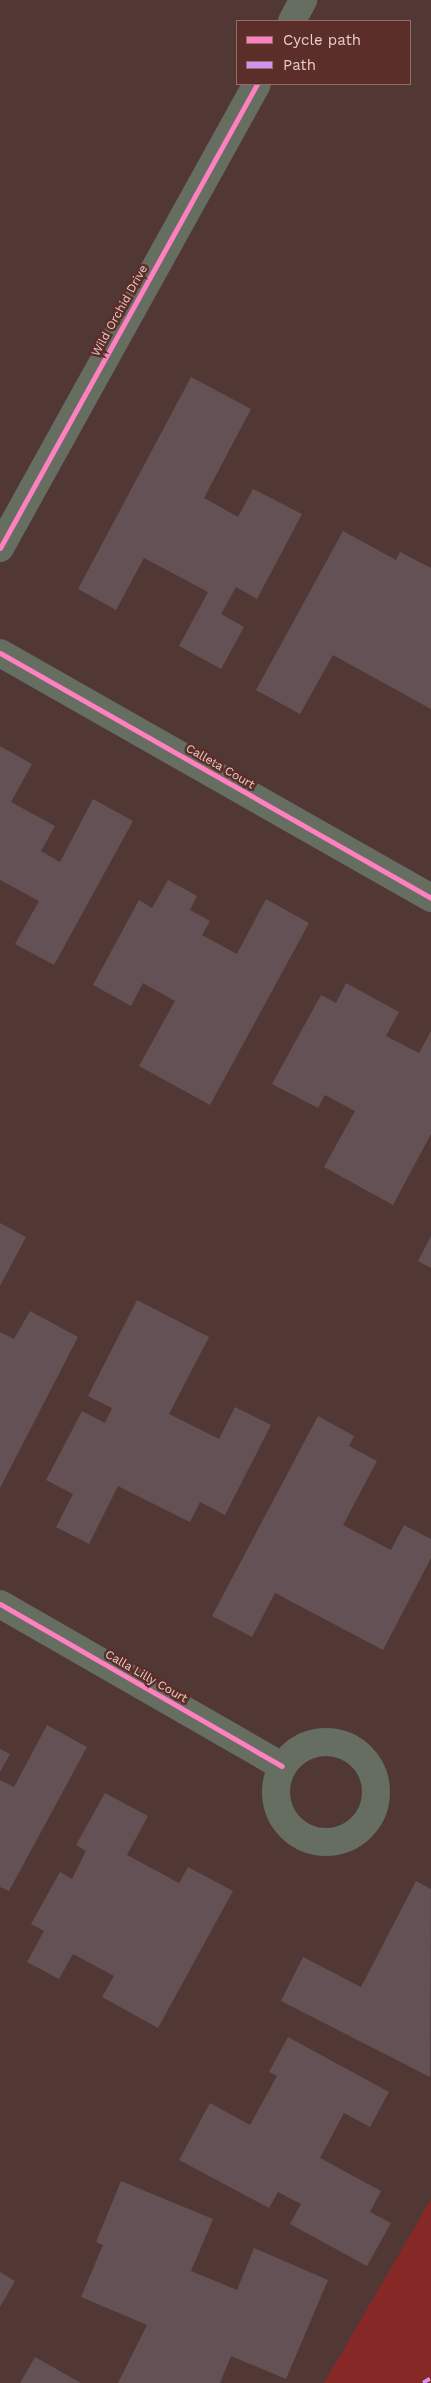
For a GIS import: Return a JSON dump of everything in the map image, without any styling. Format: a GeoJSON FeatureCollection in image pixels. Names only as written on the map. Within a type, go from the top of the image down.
{"type":"FeatureCollection","features":[{"type":"Feature","properties":{"kind":"street"},"geometry":{"type":"LineString","coordinates":[[293,20],[303,0]]}},
{"type":"Feature","properties":{"kind":"street","name":"Wild Orchid Drive"},"geometry":{"type":"LineString","coordinates":[[0,548],[256,85]]}},
{"type":"Feature","properties":{"kind":"street","name":"Calleta Court"},"geometry":{"type":"LineString","coordinates":[[0,653],[431,898]]}},
{"type":"Feature","properties":{"kind":"street","name":"Calla Lilly Court"},"geometry":{"type":"LineString","coordinates":[[0,1604],[282,1766]]}},
{"type":"Feature","properties":{"kind":"shaded area"},"geometry":{"type":"Polygon","coordinates":[[[431,2199],[431,2383],[324,2383],[431,2199]]]}},
{"type":"Feature","properties":{"kind":"building"},"geometry":{"type":"Polygon","coordinates":[[[191,377],[251,409],[204,498],[238,517],[253,489],[302,514],[257,599],[236,587],[221,614],[244,627],[221,669],[179,646],[208,592],[144,558],[116,610],[78,589],[191,377]]]}},
{"type":"Feature","properties":{"kind":"building"},"geometry":{"type":"Polygon","coordinates":[[[343,531],[396,560],[400,552],[431,568],[431,709],[333,655],[300,714],[256,690],[343,531]]]}},
{"type":"Feature","properties":{"kind":"building"},"geometry":{"type":"Polygon","coordinates":[[[0,746],[32,764],[11,802],[55,826],[41,851],[60,862],[93,799],[133,821],[54,965],[15,944],[39,901],[0,880],[0,746]]]}},
{"type":"Feature","properties":{"kind":"building"},"geometry":{"type":"Polygon","coordinates":[[[168,880],[197,896],[190,910],[210,921],[202,935],[237,954],[266,899],[309,923],[210,1105],[139,1066],[175,1001],[143,983],[131,1006],[93,985],[139,900],[152,908],[168,880]]]}},
{"type":"Feature","properties":{"kind":"building"},"geometry":{"type":"Polygon","coordinates":[[[346,983],[399,1012],[386,1036],[419,1053],[431,1031],[431,1134],[393,1205],[324,1167],[355,1111],[325,1095],[318,1108],[272,1084],[321,995],[336,1003],[346,983]]]}},
{"type":"Feature","properties":{"kind":"building"},"geometry":{"type":"Polygon","coordinates":[[[0,1223],[26,1237],[0,1286],[0,1223]]]}},
{"type":"Feature","properties":{"kind":"building"},"geometry":{"type":"Polygon","coordinates":[[[431,1236],[431,1268],[418,1261],[431,1236]]]}},
{"type":"Feature","properties":{"kind":"building"},"geometry":{"type":"Polygon","coordinates":[[[137,1300],[209,1337],[169,1414],[219,1439],[235,1407],[271,1425],[225,1515],[200,1502],[190,1522],[118,1486],[89,1544],[56,1527],[73,1494],[46,1480],[82,1411],[105,1423],[112,1408],[88,1396],[137,1300]]]}},
{"type":"Feature","properties":{"kind":"building"},"geometry":{"type":"Polygon","coordinates":[[[30,1311],[78,1337],[0,1488],[0,1332],[14,1339],[30,1311]]]}},
{"type":"Feature","properties":{"kind":"building"},"geometry":{"type":"Polygon","coordinates":[[[318,1416],[354,1436],[349,1446],[377,1461],[343,1525],[391,1550],[404,1525],[431,1539],[431,1558],[383,1650],[275,1593],[252,1637],[212,1616],[318,1416]]]}},
{"type":"Feature","properties":{"kind":"building"},"geometry":{"type":"Polygon","coordinates":[[[47,1725],[87,1747],[9,1891],[0,1887],[0,1780],[14,1787],[47,1725]]]}},
{"type":"Feature","properties":{"kind":"building"},"geometry":{"type":"Polygon","coordinates":[[[0,1749],[10,1754],[0,1772],[0,1749]]]}},
{"type":"Feature","properties":{"kind":"building"},"geometry":{"type":"Polygon","coordinates":[[[105,1793],[148,1816],[127,1855],[179,1883],[188,1867],[233,1891],[158,2028],[102,1997],[114,1976],[73,1954],[59,1979],[27,1962],[44,1931],[31,1924],[60,1872],[72,1879],[86,1851],[76,1845],[105,1793]]]}},
{"type":"Feature","properties":{"kind":"building"},"geometry":{"type":"Polygon","coordinates":[[[416,1881],[431,1889],[430,2077],[281,2001],[303,1957],[361,1987],[416,1881]]]}},
{"type":"Feature","properties":{"kind":"building"},"geometry":{"type":"Polygon","coordinates":[[[288,2037],[389,2092],[370,2127],[344,2113],[320,2158],[381,2191],[370,2212],[391,2223],[367,2266],[290,2224],[301,2204],[278,2192],[269,2208],[179,2160],[210,2103],[250,2125],[277,2076],[269,2072],[288,2037]]]}},
{"type":"Feature","properties":{"kind":"building"},"geometry":{"type":"Polygon","coordinates":[[[121,2181],[213,2219],[191,2271],[237,2290],[254,2248],[328,2280],[286,2379],[231,2356],[220,2383],[118,2383],[147,2325],[81,2297],[103,2245],[96,2242],[121,2181]]]}},
{"type":"Feature","properties":{"kind":"building"},"geometry":{"type":"Polygon","coordinates":[[[0,2272],[15,2281],[0,2307],[0,2272]]]}},
{"type":"Feature","properties":{"kind":"building"},"geometry":{"type":"Polygon","coordinates":[[[35,2357],[81,2383],[20,2383],[35,2357]]]}},
{"type":"Feature","properties":{"kind":"marked path"},"geometry":{"type":"LineString","coordinates":[[423,2383],[431,2378]]}},
{"type":"Feature","properties":{"kind":"cycle path"},"geometry":{"type":"LineString","coordinates":[[0,548],[256,85]]}},
{"type":"Feature","properties":{"kind":"cycle path"},"geometry":{"type":"LineString","coordinates":[[0,653],[431,898]]}},
{"type":"Feature","properties":{"kind":"cycle path"},"geometry":{"type":"LineString","coordinates":[[0,1604],[282,1766]]}}]}
